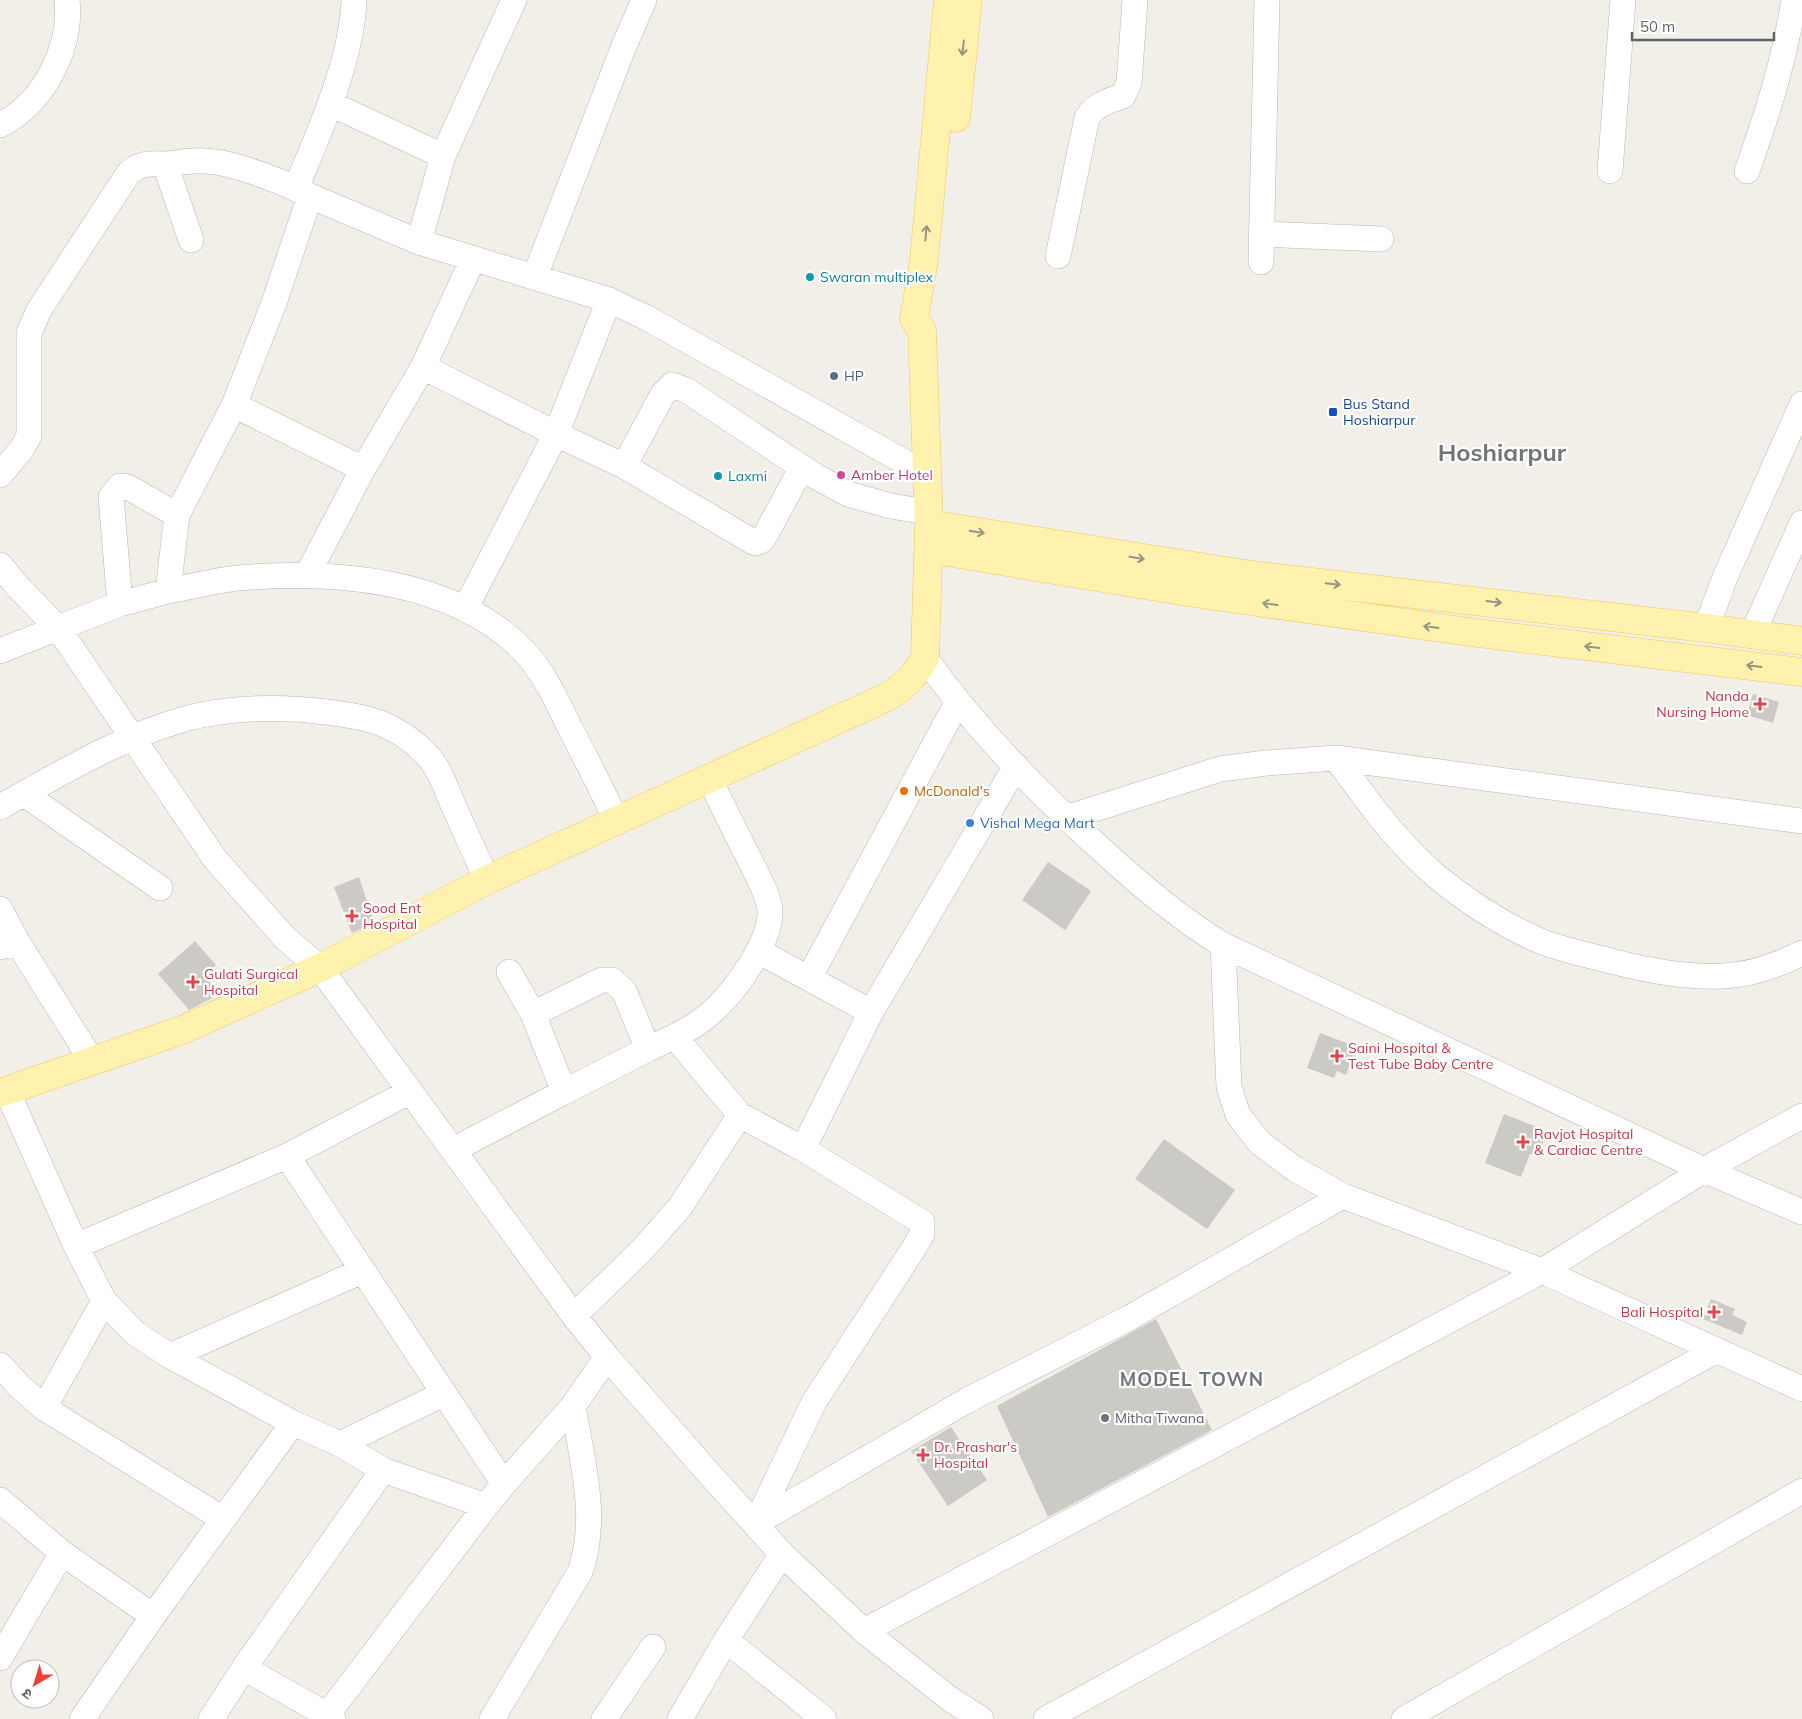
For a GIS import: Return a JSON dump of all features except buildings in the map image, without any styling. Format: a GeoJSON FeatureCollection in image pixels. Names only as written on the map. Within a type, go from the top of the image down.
{"type":"FeatureCollection","features":[{"type":"Feature","properties":{"kind":"main road"},"geometry":{"type":"LineString","coordinates":[[4,1092],[182,1030],[320,968],[487,880],[616,819],[888,697],[903,687],[915,675],[925,658],[928,528],[922,331],[914,319],[924,260],[948,0]]}},
{"type":"Feature","properties":{"kind":"main road"},"geometry":{"type":"LineString","coordinates":[[922,331],[932,321],[941,261],[968,0]]}},
{"type":"Feature","properties":{"kind":"main road"},"geometry":{"type":"LineString","coordinates":[[928,528],[1088,563],[1187,592],[1468,632],[1802,672]]}},
{"type":"Feature","properties":{"kind":"main road"},"geometry":{"type":"LineString","coordinates":[[1088,563],[1251,575],[1706,628],[1802,642]]}},
{"type":"Feature","properties":{"kind":"street"},"geometry":{"type":"LineString","coordinates":[[0,125],[21,111],[53,71],[66,35],[67,0]]}},
{"type":"Feature","properties":{"kind":"street"},"geometry":{"type":"LineString","coordinates":[[168,591],[177,515],[234,405],[274,303],[303,192],[348,39],[354,0]]}},
{"type":"Feature","properties":{"kind":"street"},"geometry":{"type":"LineString","coordinates":[[419,242],[443,156],[514,0]]}},
{"type":"Feature","properties":{"kind":"street"},"geometry":{"type":"LineString","coordinates":[[535,276],[624,46],[644,0]]}},
{"type":"Feature","properties":{"kind":"street"},"geometry":{"type":"LineString","coordinates":[[1058,256],[1087,118],[1092,110],[1100,104],[1123,96],[1129,83],[1135,0]]}},
{"type":"Feature","properties":{"kind":"street"},"geometry":{"type":"LineString","coordinates":[[1261,262],[1267,0]]}},
{"type":"Feature","properties":{"kind":"street"},"geometry":{"type":"LineString","coordinates":[[1610,171],[1623,0]]}},
{"type":"Feature","properties":{"kind":"street"},"geometry":{"type":"LineString","coordinates":[[1747,171],[1773,97],[1786,50],[1794,0]]}},
{"type":"Feature","properties":{"kind":"street"},"geometry":{"type":"LineString","coordinates":[[330,104],[443,156]]}},
{"type":"Feature","properties":{"kind":"street"},"geometry":{"type":"LineString","coordinates":[[0,475],[21,450],[29,436],[29,333],[39,310],[128,174],[135,167],[146,163],[165,164],[205,160],[233,166],[303,192],[419,242],[609,300],[647,318],[926,474]]}},
{"type":"Feature","properties":{"kind":"street"},"geometry":{"type":"LineString","coordinates":[[165,164],[191,240]]}},
{"type":"Feature","properties":{"kind":"street"},"geometry":{"type":"LineString","coordinates":[[1261,234],[1381,239]]}},
{"type":"Feature","properties":{"kind":"street"},"geometry":{"type":"LineString","coordinates":[[307,575],[363,468],[423,367],[473,259]]}},
{"type":"Feature","properties":{"kind":"street"},"geometry":{"type":"LineString","coordinates":[[465,609],[556,434],[609,300]]}},
{"type":"Feature","properties":{"kind":"street"},"geometry":{"type":"LineString","coordinates":[[423,367],[624,466],[754,543],[761,541],[766,534],[802,467]]}},
{"type":"Feature","properties":{"kind":"street"},"geometry":{"type":"LineString","coordinates":[[624,466],[663,394],[672,385],[686,390],[802,467],[848,494],[891,506],[928,528]]}},
{"type":"Feature","properties":{"kind":"street"},"geometry":{"type":"LineString","coordinates":[[1706,628],[1726,575],[1802,404]]}},
{"type":"Feature","properties":{"kind":"street"},"geometry":{"type":"LineString","coordinates":[[234,405],[363,468]]}},
{"type":"Feature","properties":{"kind":"street"},"geometry":{"type":"LineString","coordinates":[[120,604],[111,497],[114,490],[120,486],[128,487],[177,515]]}},
{"type":"Feature","properties":{"kind":"street"},"geometry":{"type":"LineString","coordinates":[[1752,634],[1802,523]]}},
{"type":"Feature","properties":{"kind":"street"},"geometry":{"type":"LineString","coordinates":[[0,565],[18,587],[58,628],[215,859],[285,938],[320,968],[574,1316],[607,1357],[712,1478],[756,1523],[782,1554],[864,1631],[950,1699],[981,1719]]}},
{"type":"Feature","properties":{"kind":"street"},"geometry":{"type":"LineString","coordinates":[[0,651],[120,604],[168,591],[238,578],[307,575],[370,581],[419,592],[465,609],[520,648],[538,670],[558,704],[616,819]]}},
{"type":"Feature","properties":{"kind":"street"},"geometry":{"type":"LineString","coordinates":[[925,658],[957,703],[1066,818],[1155,898],[1191,925],[1223,945],[1704,1170],[1802,1212]]}},
{"type":"Feature","properties":{"kind":"street"},"geometry":{"type":"LineString","coordinates":[[809,978],[957,703]]}},
{"type":"Feature","properties":{"kind":"street"},"geometry":{"type":"LineString","coordinates":[[0,808],[75,766],[134,738],[184,719],[226,711],[298,708],[381,722],[426,754],[439,772],[487,880]]}},
{"type":"Feature","properties":{"kind":"street"},"geometry":{"type":"LineString","coordinates":[[1066,818],[1220,769],[1336,758],[1802,821]]}},
{"type":"Feature","properties":{"kind":"street"},"geometry":{"type":"LineString","coordinates":[[1336,758],[1385,825],[1435,875],[1470,902],[1505,923],[1545,943],[1641,969],[1689,976],[1724,976],[1760,970],[1802,953]]}},
{"type":"Feature","properties":{"kind":"street"},"geometry":{"type":"LineString","coordinates":[[803,1149],[871,1012],[1016,766]]}},
{"type":"Feature","properties":{"kind":"street"},"geometry":{"type":"LineString","coordinates":[[453,1150],[648,1049],[675,1037],[713,1011],[732,990],[758,951],[769,926],[770,909],[762,886],[709,778]]}},
{"type":"Feature","properties":{"kind":"street"},"geometry":{"type":"LineString","coordinates":[[24,794],[160,888]]}},
{"type":"Feature","properties":{"kind":"street"},"geometry":{"type":"LineString","coordinates":[[0,909],[9,945],[92,1061]]}},
{"type":"Feature","properties":{"kind":"street"},"geometry":{"type":"LineString","coordinates":[[1223,945],[1228,1087],[1238,1115],[1260,1143],[1295,1169],[1343,1196],[1542,1271],[1802,1389]]}},
{"type":"Feature","properties":{"kind":"street"},"geometry":{"type":"LineString","coordinates":[[758,951],[871,1012]]}},
{"type":"Feature","properties":{"kind":"street"},"geometry":{"type":"LineString","coordinates":[[509,972],[533,1014],[564,1092]]}},
{"type":"Feature","properties":{"kind":"street"},"geometry":{"type":"LineString","coordinates":[[533,1014],[602,980],[612,980],[624,992],[648,1049]]}},
{"type":"Feature","properties":{"kind":"street"},"geometry":{"type":"LineString","coordinates":[[675,1037],[740,1115],[803,1149],[922,1222],[922,1234],[814,1402],[756,1523]]}},
{"type":"Feature","properties":{"kind":"street"},"geometry":{"type":"LineString","coordinates":[[4,1092],[76,1246],[104,1301],[135,1333],[170,1356],[293,1423],[340,1444],[383,1470],[486,1506]]}},
{"type":"Feature","properties":{"kind":"street"},"geometry":{"type":"LineString","coordinates":[[76,1246],[287,1156],[409,1092]]}},
{"type":"Feature","properties":{"kind":"street"},"geometry":{"type":"LineString","coordinates":[[574,1316],[642,1250],[680,1207],[740,1115]]}},
{"type":"Feature","properties":{"kind":"street"},"geometry":{"type":"LineString","coordinates":[[864,1631],[1542,1271],[1704,1170],[1802,1116]]}},
{"type":"Feature","properties":{"kind":"street"},"geometry":{"type":"LineString","coordinates":[[287,1156],[504,1484]]}},
{"type":"Feature","properties":{"kind":"street"},"geometry":{"type":"LineString","coordinates":[[756,1523],[966,1401],[1129,1318],[1343,1196]]}},
{"type":"Feature","properties":{"kind":"street"},"geometry":{"type":"LineString","coordinates":[[170,1356],[362,1271]]}},
{"type":"Feature","properties":{"kind":"street"},"geometry":{"type":"LineString","coordinates":[[44,1408],[104,1301]]}},
{"type":"Feature","properties":{"kind":"street"},"geometry":{"type":"LineString","coordinates":[[1046,1719],[1717,1350]]}},
{"type":"Feature","properties":{"kind":"street"},"geometry":{"type":"LineString","coordinates":[[244,1668],[330,1717],[486,1506],[573,1406],[607,1357]]}},
{"type":"Feature","properties":{"kind":"street"},"geometry":{"type":"LineString","coordinates":[[0,1365],[19,1386],[44,1408],[223,1519]]}},
{"type":"Feature","properties":{"kind":"street"},"geometry":{"type":"LineString","coordinates":[[340,1444],[444,1394]]}},
{"type":"Feature","properties":{"kind":"street"},"geometry":{"type":"LineString","coordinates":[[495,1718],[580,1572],[587,1553],[590,1514],[573,1406]]}},
{"type":"Feature","properties":{"kind":"street"},"geometry":{"type":"LineString","coordinates":[[82,1719],[152,1616],[293,1423]]}},
{"type":"Feature","properties":{"kind":"street"},"geometry":{"type":"LineString","coordinates":[[211,1719],[244,1668],[383,1470]]}},
{"type":"Feature","properties":{"kind":"street"},"geometry":{"type":"LineString","coordinates":[[1404,1719],[1802,1491]]}},
{"type":"Feature","properties":{"kind":"street"},"geometry":{"type":"LineString","coordinates":[[0,1500],[62,1553],[152,1616]]}},
{"type":"Feature","properties":{"kind":"street"},"geometry":{"type":"LineString","coordinates":[[0,1658],[62,1553]]}},
{"type":"Feature","properties":{"kind":"street"},"geometry":{"type":"LineString","coordinates":[[691,1714],[726,1640],[782,1554]]}},
{"type":"Feature","properties":{"kind":"street"},"geometry":{"type":"LineString","coordinates":[[726,1640],[824,1719]]}},
{"type":"Feature","properties":{"kind":"street"},"geometry":{"type":"LineString","coordinates":[[604,1719],[653,1647]]}},
{"type":"Feature","properties":{"kind":"place","name":"Swaran multiplex"},"geometry":{"type":"Point","coordinates":[810,277]}},
{"type":"Feature","properties":{"kind":"place","name":"HP"},"geometry":{"type":"Point","coordinates":[834,376]}},
{"type":"Feature","properties":{"kind":"place","name":"Bus Stand Hoshiarpur"},"geometry":{"type":"Point","coordinates":[1333,412]}},
{"type":"Feature","properties":{"kind":"place","name":"Amber Hotel"},"geometry":{"type":"Point","coordinates":[841,475]}},
{"type":"Feature","properties":{"kind":"place","name":"Laxmi"},"geometry":{"type":"Point","coordinates":[718,476]}},
{"type":"Feature","properties":{"kind":"place","name":"Nanda Nursing Home"},"geometry":{"type":"Point","coordinates":[1760,704]}},
{"type":"Feature","properties":{"kind":"place","name":"McDonald's"},"geometry":{"type":"Point","coordinates":[904,791]}},
{"type":"Feature","properties":{"kind":"place","name":"Vishal Mega Mart"},"geometry":{"type":"Point","coordinates":[970,823]}},
{"type":"Feature","properties":{"kind":"place","name":"Sood Ent Hospital"},"geometry":{"type":"Point","coordinates":[352,916]}},
{"type":"Feature","properties":{"kind":"place","name":"Gulati Surgical Hospital"},"geometry":{"type":"Point","coordinates":[193,982]}},
{"type":"Feature","properties":{"kind":"place","name":"Saini Hospital & Test Tube Baby Centre"},"geometry":{"type":"Point","coordinates":[1337,1056]}},
{"type":"Feature","properties":{"kind":"place","name":"Ravjot Hospital & Cardiac Centre"},"geometry":{"type":"Point","coordinates":[1523,1142]}},
{"type":"Feature","properties":{"kind":"place","name":"Bali Hospital"},"geometry":{"type":"Point","coordinates":[1714,1312]}},
{"type":"Feature","properties":{"kind":"place","name":"Mitha Tiwana"},"geometry":{"type":"Point","coordinates":[1105,1418]}},
{"type":"Feature","properties":{"kind":"place","name":"Dr. Prashar's Hospital"},"geometry":{"type":"Point","coordinates":[923,1455]}},
{"type":"Feature","properties":{"kind":"district","name":"Hoshiarpur"},"geometry":{"type":"Point","coordinates":[1502,453]}},
{"type":"Feature","properties":{"kind":"district","name":"MODEL TOWN"},"geometry":{"type":"Point","coordinates":[1192,1379]}}]}
